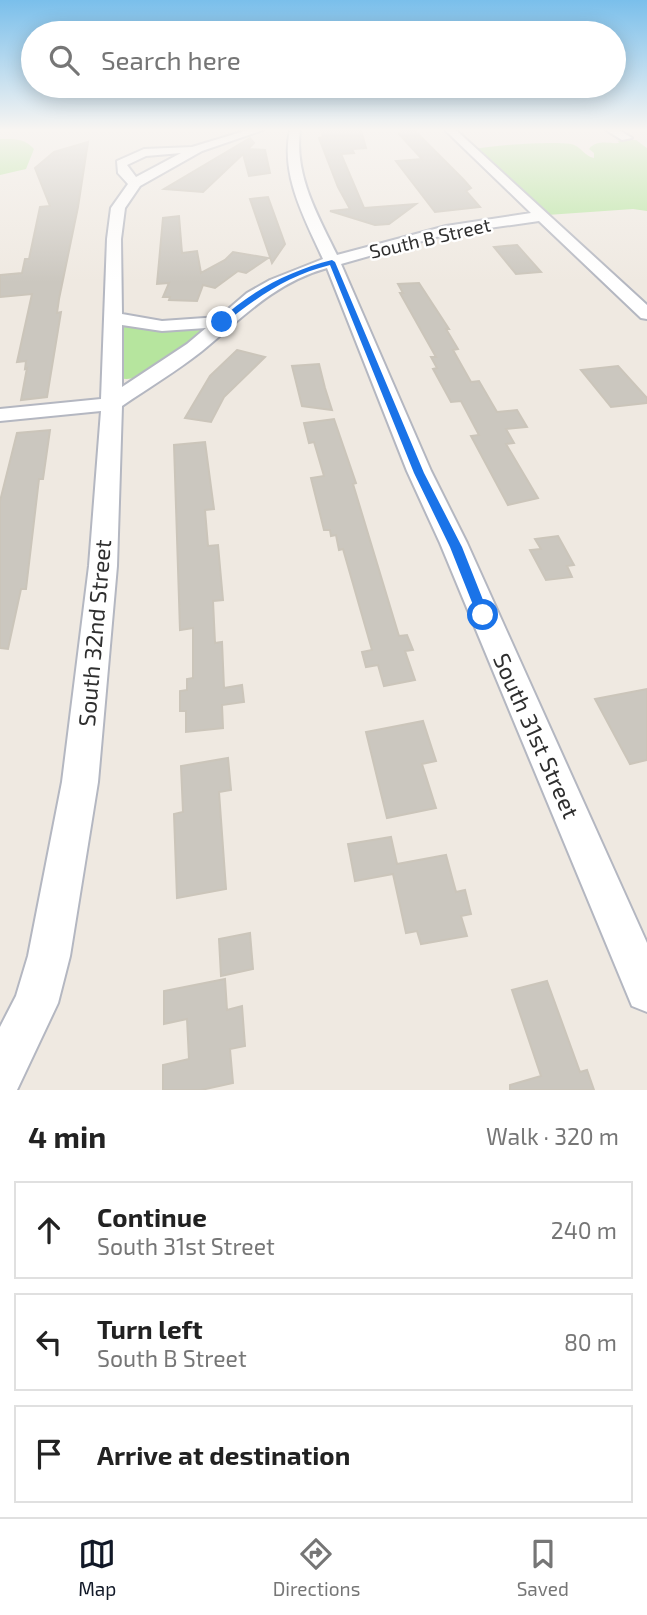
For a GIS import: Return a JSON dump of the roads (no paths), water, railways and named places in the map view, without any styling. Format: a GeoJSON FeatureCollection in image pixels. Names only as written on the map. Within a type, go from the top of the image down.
{"type":"FeatureCollection","features":[{"type":"Feature","properties":{"kind":"street","name":"South 32nd Street"},"geometry":{"type":"LineString","coordinates":[[0,1075],[36,1003],[49,957],[80,782],[103,566],[116,217],[118,208],[139,181]]}},
{"type":"Feature","properties":{"kind":"street","name":"South 31st Street"},"geometry":{"type":"LineString","coordinates":[[298,181],[419,473],[456,547],[647,991]]}},
{"type":"Feature","properties":{"kind":"street"},"geometry":{"type":"LineString","coordinates":[[504,181],[647,314]]}},
{"type":"Feature","properties":{"kind":"street","name":"South B Street"},"geometry":{"type":"LineString","coordinates":[[111,404],[194,348],[253,297],[312,267],[446,230],[541,216]]}},
{"type":"Feature","properties":{"kind":"street"},"geometry":{"type":"LineString","coordinates":[[112,318],[162,326],[222,322]]}},
{"type":"Feature","properties":{"kind":"street"},"geometry":{"type":"LineString","coordinates":[[0,415],[111,404]]}}]}
